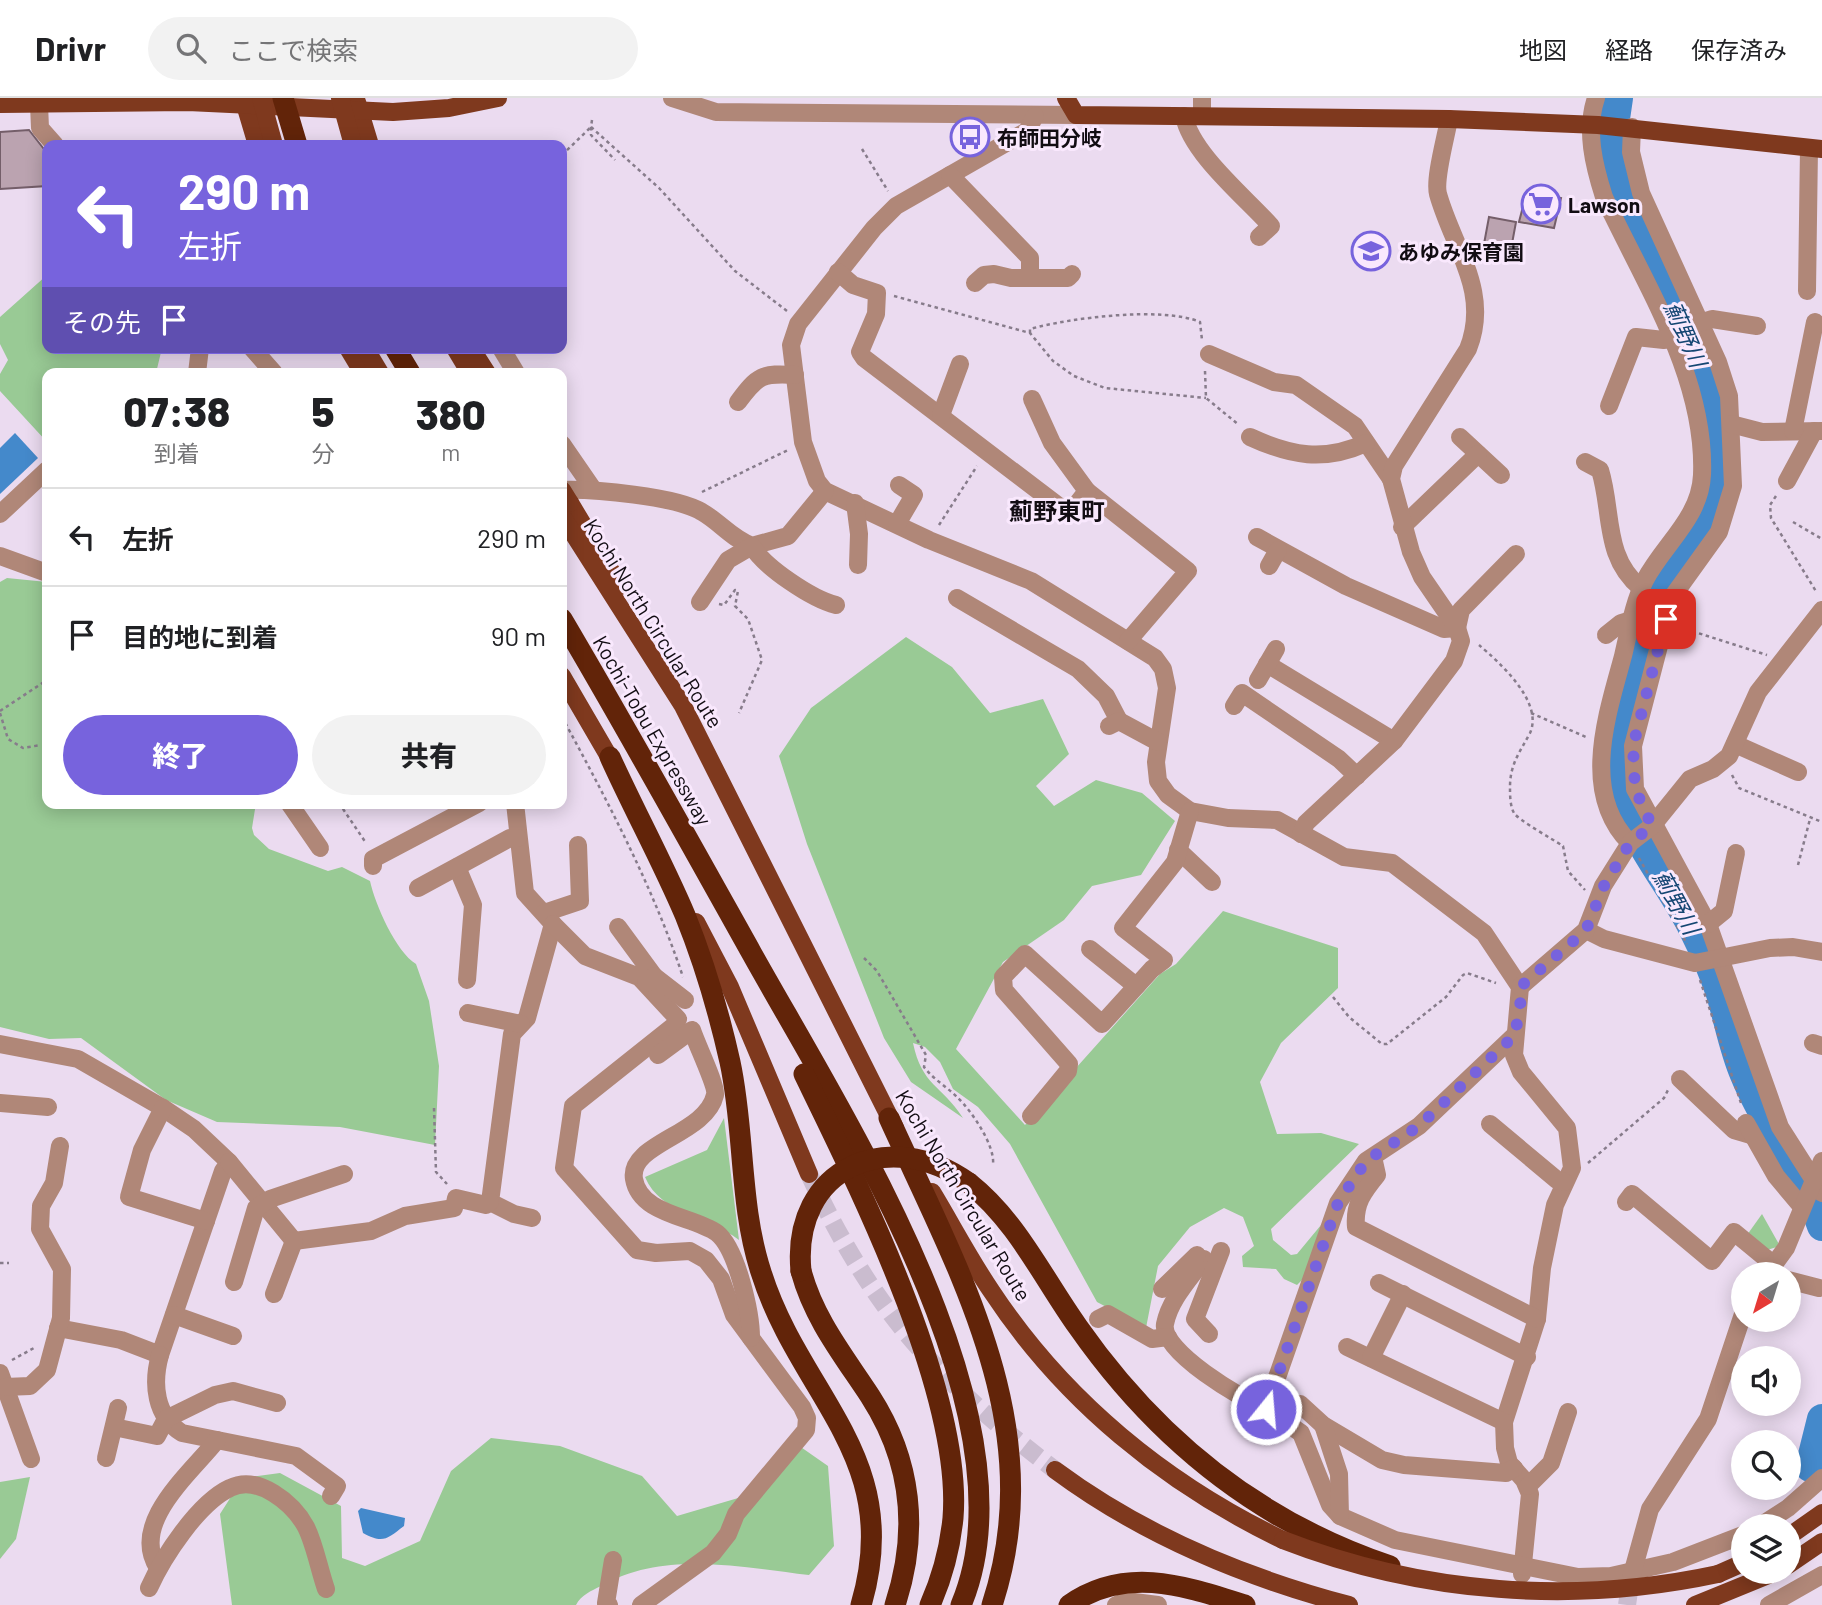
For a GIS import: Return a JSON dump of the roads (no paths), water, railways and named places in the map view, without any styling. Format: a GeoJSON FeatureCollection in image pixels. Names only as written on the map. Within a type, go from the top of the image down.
{"type":"FeatureCollection","features":[{"type":"Feature","properties":{"kind":"highway"},"geometry":{"type":"LineString","coordinates":[[283,98],[296,140]]}},
{"type":"Feature","properties":{"kind":"highway","name":"Kochi-Tobu Expressway"},"geometry":{"type":"LineString","coordinates":[[567,628],[702,865]]}},
{"type":"Feature","properties":{"kind":"highway"},"geometry":{"type":"LineString","coordinates":[[610,757],[685,915],[719,1017],[737,1100],[754,1242],[768,1293],[789,1340],[836,1413],[863,1472],[869,1500],[872,1554],[861,1605]]}},
{"type":"Feature","properties":{"kind":"highway"},"geometry":{"type":"LineString","coordinates":[[702,865],[841,1149],[883,1246],[936,1394],[946,1438],[953,1517],[947,1554],[930,1605]]}},
{"type":"Feature","properties":{"kind":"highway"},"geometry":{"type":"LineString","coordinates":[[702,865],[859,1146],[918,1268],[952,1358],[971,1429],[980,1492],[977,1547],[961,1605]]}},
{"type":"Feature","properties":{"kind":"highway"},"geometry":{"type":"LineString","coordinates":[[889,1118],[968,1292],[1003,1403],[1012,1475],[1012,1510],[1008,1545],[992,1605]]}},
{"type":"Feature","properties":{"kind":"highway"},"geometry":{"type":"LineString","coordinates":[[895,1605],[904,1574],[909,1536],[905,1473],[885,1422],[814,1309],[801,1271],[799,1254],[807,1220],[823,1191],[848,1168],[882,1156],[907,1156],[936,1163],[969,1183],[1008,1222],[1091,1346],[1144,1412],[1216,1476],[1287,1532],[1507,1597]]}},
{"type":"Feature","properties":{"kind":"highway"},"geometry":{"type":"LineString","coordinates":[[1069,1605],[1101,1587],[1146,1581],[1169,1582],[1245,1605]]}},
{"type":"Feature","properties":{"kind":"main road"},"geometry":{"type":"LineString","coordinates":[[261,98],[273,140]]}},
{"type":"Feature","properties":{"kind":"main road"},"geometry":{"type":"LineString","coordinates":[[340,98],[352,140]]}},
{"type":"Feature","properties":{"kind":"main road"},"geometry":{"type":"LineString","coordinates":[[0,104],[358,104],[393,112],[449,108],[498,98]]}},
{"type":"Feature","properties":{"kind":"main road"},"geometry":{"type":"LineString","coordinates":[[1066,98],[1076,115],[1184,116],[1202,107],[1629,127],[1815,148]]}},
{"type":"Feature","properties":{"kind":"main road"},"geometry":{"type":"LineString","coordinates":[[244,102],[255,140]]}},
{"type":"Feature","properties":{"kind":"main road"},"geometry":{"type":"LineString","coordinates":[[358,104],[369,140]]}},
{"type":"Feature","properties":{"kind":"main road","name":"Kochi North Circular Route"},"geometry":{"type":"LineString","coordinates":[[567,505],[641,621],[889,1118],[993,1294],[1070,1388],[1117,1433],[1163,1470],[1237,1517],[1287,1532]]}},
{"type":"Feature","properties":{"kind":"main road"},"geometry":{"type":"LineString","coordinates":[[567,684],[610,757],[730,987],[809,1174]]}},
{"type":"Feature","properties":{"kind":"main road"},"geometry":{"type":"LineString","coordinates":[[1055,1470],[1114,1510],[1184,1547],[1264,1580],[1349,1605]]}},
{"type":"Feature","properties":{"kind":"main road"},"geometry":{"type":"LineString","coordinates":[[1801,1528],[1822,1513]]}},
{"type":"Feature","properties":{"kind":"main road"},"geometry":{"type":"LineString","coordinates":[[1801,1556],[1822,1542]]}},
{"type":"Feature","properties":{"kind":"main road"},"geometry":{"type":"LineString","coordinates":[[1507,1597],[1577,1602],[1609,1600],[1672,1590],[1731,1568]]}},
{"type":"Feature","properties":{"kind":"main road"},"geometry":{"type":"LineString","coordinates":[[1695,1605],[1749,1584]]}},
{"type":"Feature","properties":{"kind":"street"},"geometry":{"type":"LineString","coordinates":[[672,98],[716,112],[1076,115]]}},
{"type":"Feature","properties":{"kind":"street"},"geometry":{"type":"LineString","coordinates":[[1596,98],[1593,161],[1604,197],[1670,336],[1692,391],[1699,426],[1702,476],[1696,507],[1654,564],[1641,587],[1601,744],[1602,778],[1607,802],[1622,834],[1630,843]]}},
{"type":"Feature","properties":{"kind":"street"},"geometry":{"type":"LineString","coordinates":[[31,102],[40,128],[51,140]]}},
{"type":"Feature","properties":{"kind":"street"},"geometry":{"type":"LineString","coordinates":[[1035,116],[1027,131],[896,206],[874,228],[798,324],[791,345],[803,442],[817,481],[825,491],[929,540],[1031,581],[1155,658],[1163,669],[1167,688],[1158,742],[1158,781],[1168,795],[1190,811],[1228,818],[1277,820],[1344,857],[1392,863],[1484,933],[1520,987],[1514,1055],[1521,1072],[1567,1128],[1568,1175],[1555,1205],[1542,1268],[1537,1319],[1504,1422],[1505,1448],[1514,1468],[1528,1486],[1530,1508],[1523,1570]]}},
{"type":"Feature","properties":{"kind":"street"},"geometry":{"type":"LineString","coordinates":[[1184,116],[1186,127],[1197,146],[1271,226],[1259,237]]}},
{"type":"Feature","properties":{"kind":"street"},"geometry":{"type":"LineString","coordinates":[[1391,479],[1394,466],[1468,349],[1476,331],[1473,280],[1437,191],[1449,119]]}},
{"type":"Feature","properties":{"kind":"street"},"geometry":{"type":"LineString","coordinates":[[1629,127],[1631,152],[1640,193],[1729,396],[1733,486],[1726,516],[1710,546],[1674,596],[1665,622],[1633,746],[1635,789],[1652,826],[1708,924],[1722,958],[1758,1072],[1787,1141],[1818,1186]]}},
{"type":"Feature","properties":{"kind":"street"},"geometry":{"type":"LineString","coordinates":[[1807,290],[1815,148]]}},
{"type":"Feature","properties":{"kind":"street"},"geometry":{"type":"LineString","coordinates":[[950,175],[1030,258],[1030,278]]}},
{"type":"Feature","properties":{"kind":"street"},"geometry":{"type":"LineString","coordinates":[[838,272],[853,285],[877,293],[876,314],[860,352],[864,358],[1069,514],[1087,491]]}},
{"type":"Feature","properties":{"kind":"street"},"geometry":{"type":"LineString","coordinates":[[975,284],[984,275],[1068,278],[1072,274]]}},
{"type":"Feature","properties":{"kind":"street"},"geometry":{"type":"LineString","coordinates":[[1699,323],[1712,319],[1757,326]]}},
{"type":"Feature","properties":{"kind":"street"},"geometry":{"type":"LineString","coordinates":[[1793,431],[1815,322]]}},
{"type":"Feature","properties":{"kind":"street"},"geometry":{"type":"LineString","coordinates":[[1609,406],[1636,337],[1664,340],[1670,336]]}},
{"type":"Feature","properties":{"kind":"street"},"geometry":{"type":"LineString","coordinates":[[257,354],[270,368]]}},
{"type":"Feature","properties":{"kind":"street"},"geometry":{"type":"LineString","coordinates":[[1206,357],[1274,382],[1296,385],[1354,426],[1391,479],[1402,527],[1422,577],[1459,632]]}},
{"type":"Feature","properties":{"kind":"street"},"geometry":{"type":"LineString","coordinates":[[941,415],[960,364]]}},
{"type":"Feature","properties":{"kind":"street"},"geometry":{"type":"LineString","coordinates":[[738,402],[755,379],[769,373],[795,375]]}},
{"type":"Feature","properties":{"kind":"street"},"geometry":{"type":"LineString","coordinates":[[1032,399],[1052,443],[1087,491],[1188,571],[1128,641]]}},
{"type":"Feature","properties":{"kind":"street"},"geometry":{"type":"LineString","coordinates":[[1731,424],[1762,432],[1818,431]]}},
{"type":"Feature","properties":{"kind":"street"},"geometry":{"type":"LineString","coordinates":[[1787,481],[1818,431]]}},
{"type":"Feature","properties":{"kind":"street"},"geometry":{"type":"LineString","coordinates":[[1460,437],[1501,475]]}},
{"type":"Feature","properties":{"kind":"street"},"geometry":{"type":"LineString","coordinates":[[1259,446],[1324,456],[1366,443]]}},
{"type":"Feature","properties":{"kind":"street"},"geometry":{"type":"LineString","coordinates":[[567,451],[593,489]]}},
{"type":"Feature","properties":{"kind":"street"},"geometry":{"type":"LineString","coordinates":[[1402,527],[1478,454]]}},
{"type":"Feature","properties":{"kind":"street"},"geometry":{"type":"LineString","coordinates":[[1585,462],[1600,470],[1606,491],[1607,523],[1616,556],[1641,587]]}},
{"type":"Feature","properties":{"kind":"street"},"geometry":{"type":"LineString","coordinates":[[0,514],[42,475]]}},
{"type":"Feature","properties":{"kind":"street"},"geometry":{"type":"LineString","coordinates":[[897,524],[914,495],[899,485]]}},
{"type":"Feature","properties":{"kind":"street"},"geometry":{"type":"LineString","coordinates":[[567,499],[593,489],[692,507],[725,532],[752,545],[767,564],[823,602],[836,605]]}},
{"type":"Feature","properties":{"kind":"street"},"geometry":{"type":"LineString","coordinates":[[701,601],[729,560],[752,545],[788,536],[825,491]]}},
{"type":"Feature","properties":{"kind":"street"},"geometry":{"type":"LineString","coordinates":[[855,503],[859,534],[858,565]]}},
{"type":"Feature","properties":{"kind":"street"},"geometry":{"type":"LineString","coordinates":[[1256,537],[1346,586],[1444,629],[1459,632]]}},
{"type":"Feature","properties":{"kind":"street"},"geometry":{"type":"LineString","coordinates":[[1269,566],[1278,550]]}},
{"type":"Feature","properties":{"kind":"street"},"geometry":{"type":"LineString","coordinates":[[1301,834],[1307,823],[1394,741],[1454,661],[1461,610],[1516,554]]}},
{"type":"Feature","properties":{"kind":"street"},"geometry":{"type":"LineString","coordinates":[[0,556],[42,571]]}},
{"type":"Feature","properties":{"kind":"street"},"geometry":{"type":"LineString","coordinates":[[957,598],[1078,669],[1107,696],[1114,723],[1158,742]]}},
{"type":"Feature","properties":{"kind":"street"},"geometry":{"type":"LineString","coordinates":[[1520,987],[1586,930],[1598,899],[1630,843],[1652,826],[1690,779],[1724,762],[1758,692],[1783,661],[1815,633],[1822,610]]}},
{"type":"Feature","properties":{"kind":"street"},"geometry":{"type":"LineString","coordinates":[[1606,635],[1621,623],[1631,620]]}},
{"type":"Feature","properties":{"kind":"street"},"geometry":{"type":"LineString","coordinates":[[1258,680],[1271,656],[1394,741]]}},
{"type":"Feature","properties":{"kind":"street"},"geometry":{"type":"LineString","coordinates":[[1234,706],[1242,694],[1339,759],[1357,776]]}},
{"type":"Feature","properties":{"kind":"street"},"geometry":{"type":"LineString","coordinates":[[1735,744],[1798,772]]}},
{"type":"Feature","properties":{"kind":"street"},"geometry":{"type":"LineString","coordinates":[[293,809],[320,848]]}},
{"type":"Feature","properties":{"kind":"street"},"geometry":{"type":"LineString","coordinates":[[373,863],[468,809]]}},
{"type":"Feature","properties":{"kind":"street"},"geometry":{"type":"LineString","coordinates":[[516,809],[525,893],[548,919],[586,956],[685,993]]}},
{"type":"Feature","properties":{"kind":"street"},"geometry":{"type":"LineString","coordinates":[[1031,1116],[1068,1071],[1069,1064],[1004,990],[1003,977],[1026,954],[1102,1024],[1164,960],[1123,928],[1175,862],[1190,811]]}},
{"type":"Feature","properties":{"kind":"street"},"geometry":{"type":"LineString","coordinates":[[418,888],[510,838],[519,838]]}},
{"type":"Feature","properties":{"kind":"street"},"geometry":{"type":"LineString","coordinates":[[490,1202],[512,1034],[527,1018],[548,919],[580,901],[578,845]]}},
{"type":"Feature","properties":{"kind":"street"},"geometry":{"type":"LineString","coordinates":[[1178,850],[1212,882]]}},
{"type":"Feature","properties":{"kind":"street"},"geometry":{"type":"LineString","coordinates":[[1708,924],[1724,911],[1737,853]]}},
{"type":"Feature","properties":{"kind":"street"},"geometry":{"type":"LineString","coordinates":[[457,867],[473,905],[467,980]]}},
{"type":"Feature","properties":{"kind":"street"},"geometry":{"type":"LineString","coordinates":[[618,927],[678,1019],[676,1024],[573,1106],[564,1168],[637,1250],[656,1253],[690,1251],[706,1260],[721,1279],[734,1315],[802,1407],[807,1418],[806,1430],[736,1514],[728,1534],[713,1553],[641,1605]]}},
{"type":"Feature","properties":{"kind":"street"},"geometry":{"type":"LineString","coordinates":[[1586,930],[1604,939],[1695,963],[1770,948],[1807,948],[1822,952]]}},
{"type":"Feature","properties":{"kind":"street"},"geometry":{"type":"LineString","coordinates":[[1090,949],[1136,986]]}},
{"type":"Feature","properties":{"kind":"street"},"geometry":{"type":"LineString","coordinates":[[468,1013],[521,1024]]}},
{"type":"Feature","properties":{"kind":"street"},"geometry":{"type":"LineString","coordinates":[[659,1055],[692,1030],[700,1057],[715,1085],[715,1095],[709,1108],[683,1132],[643,1152],[634,1171],[634,1181],[646,1198],[660,1209],[716,1233],[728,1245],[751,1316],[751,1338]]}},
{"type":"Feature","properties":{"kind":"street"},"geometry":{"type":"LineString","coordinates":[[1266,1409],[1338,1203],[1366,1161],[1419,1126],[1515,1035]]}},
{"type":"Feature","properties":{"kind":"street"},"geometry":{"type":"LineString","coordinates":[[0,1044],[78,1059],[163,1108],[194,1129],[229,1162],[294,1241]]}},
{"type":"Feature","properties":{"kind":"street"},"geometry":{"type":"LineString","coordinates":[[1674,1083],[1734,1130],[1748,1129],[1776,1176],[1802,1207]]}},
{"type":"Feature","properties":{"kind":"street"},"geometry":{"type":"LineString","coordinates":[[0,1102],[48,1107]]}},
{"type":"Feature","properties":{"kind":"street"},"geometry":{"type":"LineString","coordinates":[[163,1108],[142,1150],[129,1197],[206,1221]]}},
{"type":"Feature","properties":{"kind":"street"},"geometry":{"type":"LineString","coordinates":[[1490,1124],[1557,1180],[1568,1175]]}},
{"type":"Feature","properties":{"kind":"street"},"geometry":{"type":"LineString","coordinates":[[1763,1155],[1787,1141]]}},
{"type":"Feature","properties":{"kind":"street"},"geometry":{"type":"LineString","coordinates":[[6,1374],[30,1386],[39,1379],[52,1361],[63,1297],[62,1269],[53,1247],[40,1229],[41,1206],[54,1183],[60,1146]]}},
{"type":"Feature","properties":{"kind":"street"},"geometry":{"type":"LineString","coordinates":[[1373,1157],[1377,1175],[1361,1195],[1354,1212],[1356,1227],[1537,1319]]}},
{"type":"Feature","properties":{"kind":"street"},"geometry":{"type":"LineString","coordinates":[[1777,1262],[1786,1248],[1802,1207],[1818,1186],[1822,1161]]}},
{"type":"Feature","properties":{"kind":"street"},"geometry":{"type":"LineString","coordinates":[[229,1162],[223,1171],[160,1355],[156,1371],[159,1407],[166,1419],[182,1433],[296,1456],[337,1486],[331,1496]]}},
{"type":"Feature","properties":{"kind":"street"},"geometry":{"type":"LineString","coordinates":[[234,1282],[256,1208],[261,1203],[344,1174]]}},
{"type":"Feature","properties":{"kind":"street"},"geometry":{"type":"LineString","coordinates":[[1626,1202],[1632,1194],[1712,1261],[1734,1232],[1768,1262]]}},
{"type":"Feature","properties":{"kind":"street"},"geometry":{"type":"LineString","coordinates":[[294,1241],[371,1231],[405,1216],[454,1208],[456,1198],[486,1205],[490,1202]]}},
{"type":"Feature","properties":{"kind":"street"},"geometry":{"type":"LineString","coordinates":[[490,1202],[514,1214],[532,1218]]}},
{"type":"Feature","properties":{"kind":"street"},"geometry":{"type":"LineString","coordinates":[[274,1294],[294,1241]]}},
{"type":"Feature","properties":{"kind":"street"},"geometry":{"type":"LineString","coordinates":[[1162,1289],[1196,1255],[1214,1257]]}},
{"type":"Feature","properties":{"kind":"street"},"geometry":{"type":"LineString","coordinates":[[1209,1334],[1195,1319],[1214,1257]]}},
{"type":"Feature","properties":{"kind":"street"},"geometry":{"type":"LineString","coordinates":[[1214,1257],[1172,1302],[1164,1327],[1168,1337],[1174,1347],[1208,1374],[1301,1433],[1330,1505],[1340,1516],[1395,1540],[1523,1570],[1578,1577],[1632,1573],[1699,1554],[1731,1540]]}},
{"type":"Feature","properties":{"kind":"street"},"geometry":{"type":"LineString","coordinates":[[1379,1283],[1527,1357]]}},
{"type":"Feature","properties":{"kind":"street"},"geometry":{"type":"LineString","coordinates":[[1801,1283],[1819,1288]]}},
{"type":"Feature","properties":{"kind":"street"},"geometry":{"type":"LineString","coordinates":[[1371,1358],[1403,1294]]}},
{"type":"Feature","properties":{"kind":"street"},"geometry":{"type":"LineString","coordinates":[[1098,1319],[1108,1314],[1152,1339],[1168,1337]]}},
{"type":"Feature","properties":{"kind":"street"},"geometry":{"type":"LineString","coordinates":[[174,1315],[233,1336]]}},
{"type":"Feature","properties":{"kind":"street"},"geometry":{"type":"LineString","coordinates":[[58,1332],[121,1340],[160,1355]]}},
{"type":"Feature","properties":{"kind":"street"},"geometry":{"type":"LineString","coordinates":[[1632,1573],[1650,1509],[1708,1419],[1737,1332]]}},
{"type":"Feature","properties":{"kind":"street"},"geometry":{"type":"LineString","coordinates":[[1347,1347],[1504,1422]]}},
{"type":"Feature","properties":{"kind":"street"},"geometry":{"type":"LineString","coordinates":[[6,1374],[31,1459]]}},
{"type":"Feature","properties":{"kind":"street"},"geometry":{"type":"LineString","coordinates":[[114,1427],[157,1436],[166,1419],[215,1395],[233,1391],[277,1403]]}},
{"type":"Feature","properties":{"kind":"street"},"geometry":{"type":"LineString","coordinates":[[1300,1404],[1323,1424],[1382,1460],[1404,1465],[1506,1473],[1514,1468]]}},
{"type":"Feature","properties":{"kind":"street"},"geometry":{"type":"LineString","coordinates":[[106,1458],[118,1408]]}},
{"type":"Feature","properties":{"kind":"street"},"geometry":{"type":"LineString","coordinates":[[1528,1486],[1551,1463],[1568,1412]]}},
{"type":"Feature","properties":{"kind":"street"},"geometry":{"type":"LineString","coordinates":[[1323,1424],[1339,1474],[1340,1516]]}},
{"type":"Feature","properties":{"kind":"street"},"geometry":{"type":"LineString","coordinates":[[158,1568],[151,1557],[150,1536],[158,1513],[217,1440]]}},
{"type":"Feature","properties":{"kind":"street"},"geometry":{"type":"LineString","coordinates":[[1779,1514],[1822,1478]]}},
{"type":"Feature","properties":{"kind":"street"},"geometry":{"type":"LineString","coordinates":[[149,1588],[158,1568],[211,1502],[230,1488],[243,1484],[278,1496],[296,1513],[307,1528],[326,1589]]}},
{"type":"Feature","properties":{"kind":"street"},"geometry":{"type":"LineString","coordinates":[[609,1605],[606,1603],[612,1560]]}},
{"type":"Feature","properties":{"kind":"street"},"geometry":{"type":"LineString","coordinates":[[1769,1605],[1822,1575]]}},
{"type":"Feature","properties":{"kind":"street"},"geometry":{"type":"LineString","coordinates":[[1116,1605],[1126,1601],[1158,1605]]}},
{"type":"Feature","properties":{"kind":"water"},"geometry":{"type":"Polygon","coordinates":[[[15,433],[38,458],[0,494],[0,448],[15,433]]]}},
{"type":"Feature","properties":{"kind":"water"},"geometry":{"type":"Polygon","coordinates":[[[361,1508],[405,1518],[404,1526],[385,1538],[370,1536],[363,1533],[358,1511],[361,1508]]]}},
{"type":"Feature","properties":{"kind":"waterway","name":"薊野川"},"geometry":{"type":"LineString","coordinates":[[1618,98],[1612,139],[1619,188],[1706,379],[1717,452],[1711,509],[1704,524],[1663,580],[1655,596],[1640,644],[1621,728],[1617,769],[1620,791],[1636,833],[1684,911],[1701,945],[1721,994],[1745,1075],[1805,1187],[1822,1226]]}},
{"type":"Feature","properties":{"kind":"waterway","name":"薊野川"},"geometry":{"type":"LineString","coordinates":[[1810,1467],[1822,1419]]}},
{"type":"Feature","properties":{"kind":"tunnel"},"geometry":{"type":"LineString","coordinates":[[809,1174],[857,1265],[911,1339],[976,1405],[1055,1470]]}},
{"type":"Feature","properties":{"kind":"tunnel"},"geometry":{"type":"LineString","coordinates":[[1627,1605],[1631,1578]]}},
{"type":"Feature","properties":{"kind":"place","name":"布師田分岐"},"geometry":{"type":"Point","coordinates":[970,137]}},
{"type":"Feature","properties":{"kind":"place","name":"Lawson"},"geometry":{"type":"Point","coordinates":[1541,204]}},
{"type":"Feature","properties":{"kind":"place","name":"あゆみ保育園"},"geometry":{"type":"Point","coordinates":[1371,251]}},
{"type":"Feature","properties":{"kind":"district","name":"薊野東町"},"geometry":{"type":"Point","coordinates":[1057,510]}}]}
